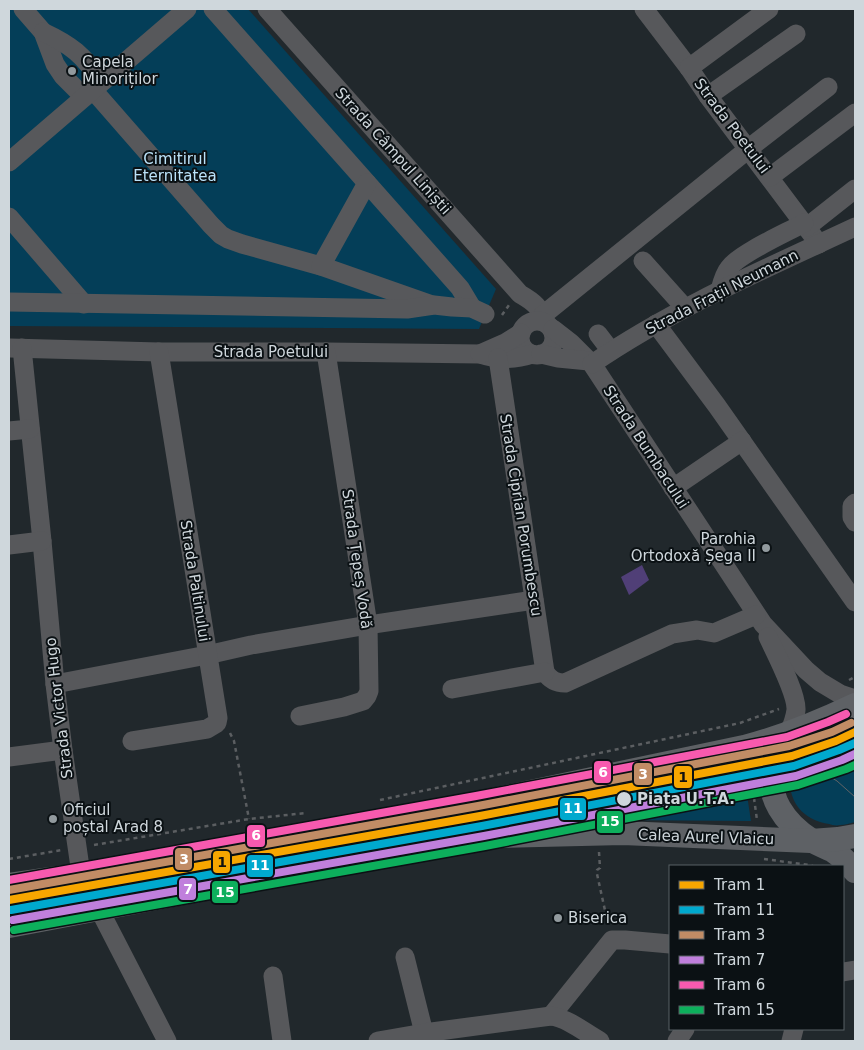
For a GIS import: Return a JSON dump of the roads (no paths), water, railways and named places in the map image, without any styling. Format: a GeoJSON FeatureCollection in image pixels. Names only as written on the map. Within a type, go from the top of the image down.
{"type":"FeatureCollection","features":[{"type":"Feature","properties":{"kind":"main road"},"geometry":{"type":"LineString","coordinates":[[9,885],[469,805],[744,747],[766,742],[822,721],[855,704]]}},
{"type":"Feature","properties":{"kind":"main road","name":"Calea Aurel Vlaicu"},"geometry":{"type":"LineString","coordinates":[[789,733],[774,764],[773,794],[778,808],[784,816],[811,841]]}},
{"type":"Feature","properties":{"kind":"main road","name":"Calea Aurel Vlaicu"},"geometry":{"type":"LineString","coordinates":[[9,926],[450,842],[500,836],[623,833],[811,841],[855,836]]}},
{"type":"Feature","properties":{"kind":"main road"},"geometry":{"type":"LineString","coordinates":[[811,841],[833,851],[855,870]]}},
{"type":"Feature","properties":{"kind":"street"},"geometry":{"type":"LineString","coordinates":[[23,9],[43,32],[55,64],[63,76],[93,90],[221,235],[242,244],[321,266],[434,305],[479,311],[213,9]]}},
{"type":"Feature","properties":{"kind":"street"},"geometry":{"type":"LineString","coordinates":[[9,162],[187,9]]}},
{"type":"Feature","properties":{"kind":"street","name":"Strada Câmpul Liniștii"},"geometry":{"type":"LineString","coordinates":[[267,9],[520,294],[535,304],[547,322]]}},
{"type":"Feature","properties":{"kind":"street"},"geometry":{"type":"LineString","coordinates":[[689,68],[769,9]]}},
{"type":"Feature","properties":{"kind":"street","name":"Strada Poetului"},"geometry":{"type":"LineString","coordinates":[[651,11],[708,96],[820,244]]}},
{"type":"Feature","properties":{"kind":"street"},"geometry":{"type":"LineString","coordinates":[[43,32],[73,48],[84,58],[93,90]]}},
{"type":"Feature","properties":{"kind":"street"},"geometry":{"type":"LineString","coordinates":[[708,96],[796,34]]}},
{"type":"Feature","properties":{"kind":"street"},"geometry":{"type":"LineString","coordinates":[[547,322],[748,149],[828,87]]}},
{"type":"Feature","properties":{"kind":"street"},"geometry":{"type":"LineString","coordinates":[[770,177],[855,113]]}},
{"type":"Feature","properties":{"kind":"street"},"geometry":{"type":"LineString","coordinates":[[321,266],[367,183]]}},
{"type":"Feature","properties":{"kind":"street"},"geometry":{"type":"LineString","coordinates":[[720,290],[724,276],[730,266],[738,259],[806,225],[855,189]]}},
{"type":"Feature","properties":{"kind":"street"},"geometry":{"type":"LineString","coordinates":[[9,217],[84,304]]}},
{"type":"Feature","properties":{"kind":"street","name":"Strada Frații Neumann"},"geometry":{"type":"LineString","coordinates":[[590,362],[720,290],[855,227]]}},
{"type":"Feature","properties":{"kind":"street"},"geometry":{"type":"LineString","coordinates":[[643,261],[685,308]]}},
{"type":"Feature","properties":{"kind":"street","name":"Strada Câmpul Liniștii"},"geometry":{"type":"LineString","coordinates":[[520,294],[524,309],[523,329]]}},
{"type":"Feature","properties":{"kind":"street"},"geometry":{"type":"LineString","coordinates":[[9,302],[407,309],[434,305]]}},
{"type":"Feature","properties":{"kind":"street"},"geometry":{"type":"LineString","coordinates":[[489,356],[529,323],[538,320],[547,322],[554,334],[554,342],[549,350],[537,354]]}},
{"type":"Feature","properties":{"kind":"street","name":"Strada Bumbacului"},"geometry":{"type":"LineString","coordinates":[[547,322],[590,362],[759,620],[796,704],[794,719],[789,733]]}},
{"type":"Feature","properties":{"kind":"street"},"geometry":{"type":"LineString","coordinates":[[656,324],[742,441],[855,602]]}},
{"type":"Feature","properties":{"kind":"street"},"geometry":{"type":"LineString","coordinates":[[523,329],[520,337],[522,346],[528,352],[590,362]]}},
{"type":"Feature","properties":{"kind":"street"},"geometry":{"type":"LineString","coordinates":[[598,334],[611,350]]}},
{"type":"Feature","properties":{"kind":"street","name":"Strada Poetului"},"geometry":{"type":"LineString","coordinates":[[15,348],[159,352],[326,352],[517,358],[537,354]]}},
{"type":"Feature","properties":{"kind":"street","name":"Strada Victor Hugo"},"geometry":{"type":"LineString","coordinates":[[15,348],[30,429],[55,684],[81,874]]}},
{"type":"Feature","properties":{"kind":"street","name":"Strada Paltinului"},"geometry":{"type":"LineString","coordinates":[[132,741],[208,729],[217,723],[218,718],[159,352]]}},
{"type":"Feature","properties":{"kind":"street","name":"Strada Țepeș Vodă"},"geometry":{"type":"LineString","coordinates":[[300,716],[364,701],[369,691],[370,681],[368,625],[326,352]]}},
{"type":"Feature","properties":{"kind":"street","name":"Strada Ciprian Porumbescu"},"geometry":{"type":"LineString","coordinates":[[489,356],[546,672]]}},
{"type":"Feature","properties":{"kind":"street"},"geometry":{"type":"LineString","coordinates":[[9,431],[30,429]]}},
{"type":"Feature","properties":{"kind":"street"},"geometry":{"type":"LineString","coordinates":[[673,488],[742,441]]}},
{"type":"Feature","properties":{"kind":"street"},"geometry":{"type":"LineString","coordinates":[[855,503],[852,506],[852,517],[855,522]]}},
{"type":"Feature","properties":{"kind":"street"},"geometry":{"type":"LineString","coordinates":[[9,545],[42,541]]}},
{"type":"Feature","properties":{"kind":"street"},"geometry":{"type":"LineString","coordinates":[[55,684],[251,645],[534,600]]}},
{"type":"Feature","properties":{"kind":"street"},"geometry":{"type":"LineString","coordinates":[[452,689],[546,672],[551,679],[558,683],[565,683],[672,634],[697,630],[714,633],[759,620]]}},
{"type":"Feature","properties":{"kind":"street","name":"Strada Bumbacului"},"geometry":{"type":"LineString","coordinates":[[759,620],[806,670],[829,688],[840,694],[855,698]]}},
{"type":"Feature","properties":{"kind":"street"},"geometry":{"type":"LineString","coordinates":[[9,757],[63,750]]}},
{"type":"Feature","properties":{"kind":"street"},"geometry":{"type":"LineString","coordinates":[[99,909],[167,1041]]}},
{"type":"Feature","properties":{"kind":"street"},"geometry":{"type":"LineString","coordinates":[[551,1016],[612,940],[669,944]]}},
{"type":"Feature","properties":{"kind":"street"},"geometry":{"type":"LineString","coordinates":[[405,957],[424,1033]]}},
{"type":"Feature","properties":{"kind":"street"},"geometry":{"type":"LineString","coordinates":[[273,976],[282,1041]]}},
{"type":"Feature","properties":{"kind":"street"},"geometry":{"type":"LineString","coordinates":[[378,1041],[551,1016],[568,1022],[600,1041]]}},
{"type":"Feature","properties":{"kind":"street"},"geometry":{"type":"LineString","coordinates":[[677,1041],[684,1030]]}},
{"type":"Feature","properties":{"kind":"tram line","name":"6"},"geometry":{"type":"LineString","coordinates":[[9,880],[476,796],[787,737],[846,714]]}},
{"type":"Feature","properties":{"kind":"tram line","name":"3"},"geometry":{"type":"LineString","coordinates":[[9,890],[478,806],[789,746],[832,732],[851,723]]}},
{"type":"Feature","properties":{"kind":"tram line","name":"1"},"geometry":{"type":"LineString","coordinates":[[9,900],[480,816],[792,756],[836,741],[855,732]]}},
{"type":"Feature","properties":{"kind":"tram line","name":"11"},"geometry":{"type":"LineString","coordinates":[[11,910],[482,826],[794,766],[855,743]]}},
{"type":"Feature","properties":{"kind":"tram line","name":"7"},"geometry":{"type":"LineString","coordinates":[[13,920],[484,836],[796,776],[855,754]]}},
{"type":"Feature","properties":{"kind":"tram line","name":"15"},"geometry":{"type":"LineString","coordinates":[[14,930],[485,846],[798,785],[855,765]]}},
{"type":"Feature","properties":{"kind":"tram line"},"geometry":{"type":"LineString","coordinates":[[480,816],[590,805],[773,769],[811,768],[837,781],[855,797]]}},
{"type":"Feature","properties":{"kind":"place","name":"Capela Minoriților"},"geometry":{"type":"Point","coordinates":[72,71]}},
{"type":"Feature","properties":{"kind":"place","name":"Parohia Ortodoxă Șega II"},"geometry":{"type":"Point","coordinates":[766,548]}},
{"type":"Feature","properties":{"kind":"place","name":"Piața U.T.A."},"geometry":{"type":"Point","coordinates":[624,799]}},
{"type":"Feature","properties":{"kind":"place","name":"Oficiul poștal Arad 8"},"geometry":{"type":"Point","coordinates":[53,819]}},
{"type":"Feature","properties":{"kind":"place","name":"Biserica"},"geometry":{"type":"Point","coordinates":[558,918]}},
{"type":"Feature","properties":{"kind":"park label","name":"Cimitirul Eternitatea"},"geometry":{"type":"Point","coordinates":[175,168]}}]}
